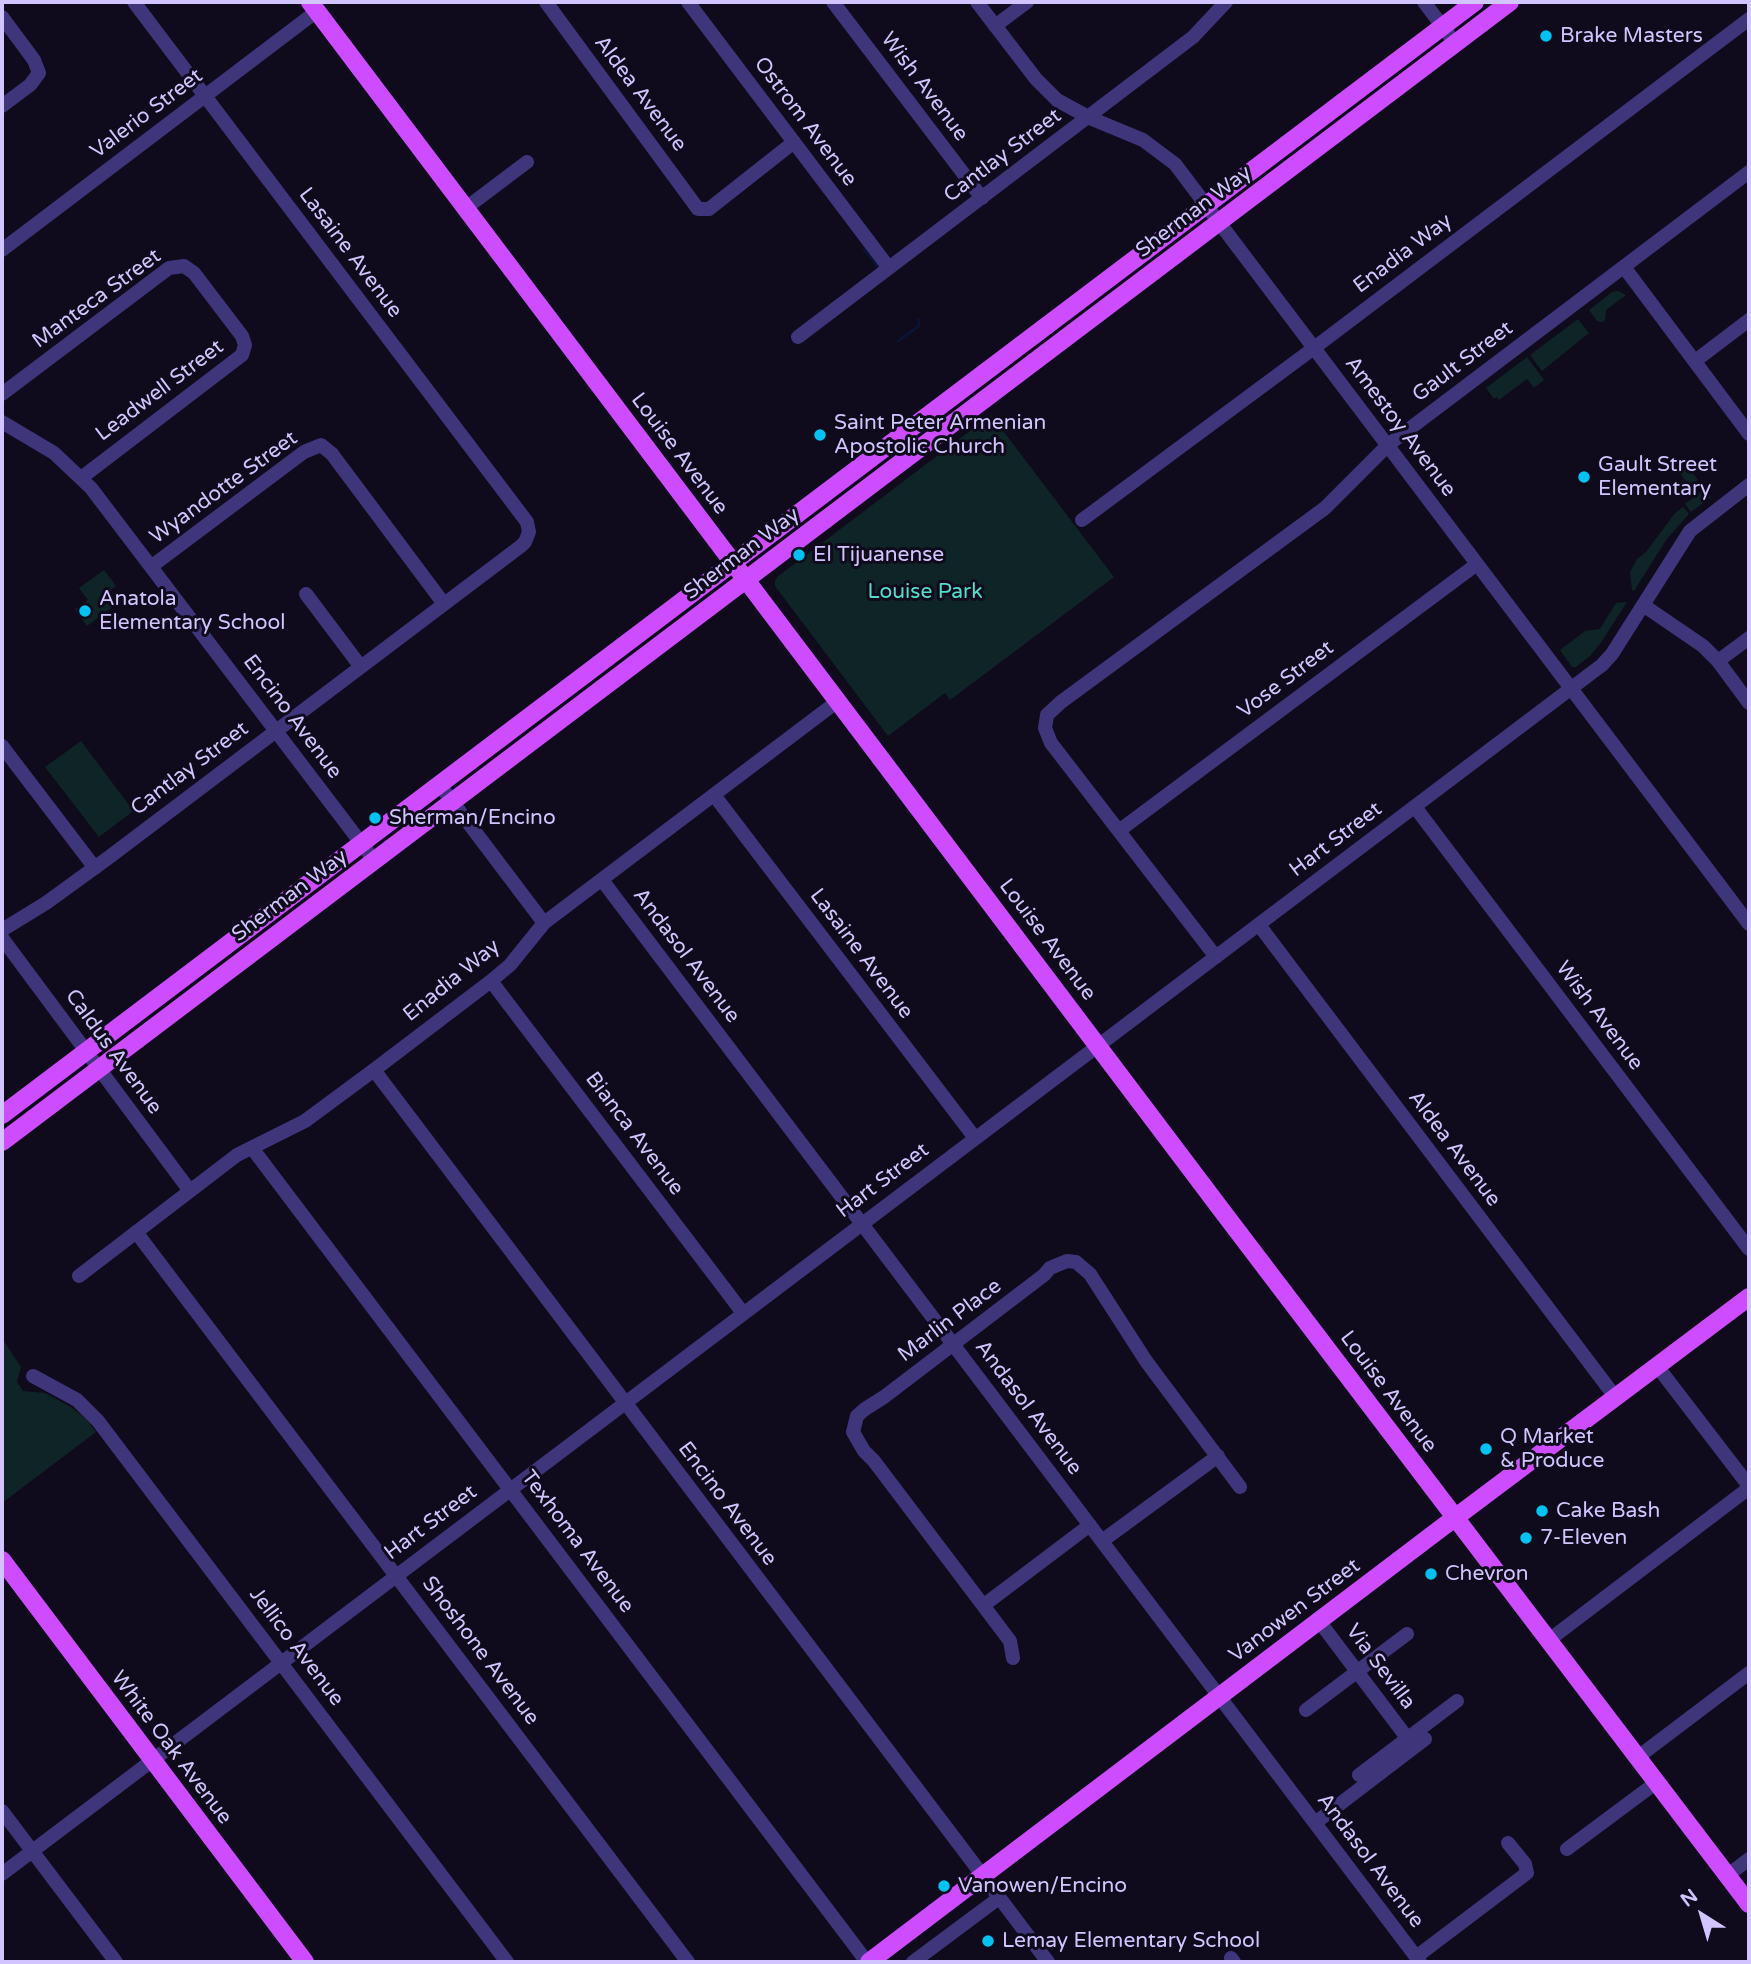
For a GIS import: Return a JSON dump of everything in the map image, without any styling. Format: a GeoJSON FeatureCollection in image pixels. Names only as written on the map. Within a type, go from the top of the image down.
{"type":"FeatureCollection","features":[{"type":"Feature","properties":{"kind":"main road","name":"Sherman Way"},"geometry":{"type":"LineString","coordinates":[[2,1115],[1475,2]]}},
{"type":"Feature","properties":{"kind":"main road","name":"Sherman Way"},"geometry":{"type":"LineString","coordinates":[[2,1142],[1510,2]]}},
{"type":"Feature","properties":{"kind":"main road","name":"Louise Avenue"},"geometry":{"type":"LineString","coordinates":[[316,6],[1097,1046],[1749,1904]]}},
{"type":"Feature","properties":{"kind":"main road","name":"Vanowen Street"},"geometry":{"type":"LineString","coordinates":[[868,1962],[1749,1297]]}},
{"type":"Feature","properties":{"kind":"main road","name":"White Oak Avenue"},"geometry":{"type":"LineString","coordinates":[[2,1560],[305,1962]]}},
{"type":"Feature","properties":{"kind":"street","name":"Lasaine Avenue"},"geometry":{"type":"LineString","coordinates":[[134,2],[525,520],[529,531]]}},
{"type":"Feature","properties":{"kind":"street","name":"Aldea Avenue"},"geometry":{"type":"LineString","coordinates":[[546,2],[695,206],[702,211],[709,209],[794,142]]}},
{"type":"Feature","properties":{"kind":"street","name":"Ostrom Avenue"},"geometry":{"type":"LineString","coordinates":[[688,2],[889,268]]}},
{"type":"Feature","properties":{"kind":"street","name":"Wish Avenue"},"geometry":{"type":"LineString","coordinates":[[833,2],[982,198]]}},
{"type":"Feature","properties":{"kind":"street","name":"Amestoy Avenue"},"geometry":{"type":"LineString","coordinates":[[977,2],[1041,85],[1067,107],[1134,135],[1166,155],[1749,924]]}},
{"type":"Feature","properties":{"kind":"street"},"geometry":{"type":"LineString","coordinates":[[995,26],[1027,2]]}},
{"type":"Feature","properties":{"kind":"street","name":"Cantlay Street"},"geometry":{"type":"LineString","coordinates":[[798,337],[1090,118],[1193,37],[1226,2]]}},
{"type":"Feature","properties":{"kind":"street"},"geometry":{"type":"LineString","coordinates":[[1424,2],[1455,43]]}},
{"type":"Feature","properties":{"kind":"street","name":"Valerio Street"},"geometry":{"type":"LineString","coordinates":[[2,250],[205,96],[316,6]]}},
{"type":"Feature","properties":{"kind":"street"},"geometry":{"type":"LineString","coordinates":[[2,17],[34,60],[39,73],[30,85],[2,106]]}},
{"type":"Feature","properties":{"kind":"street","name":"Enadia Way"},"geometry":{"type":"LineString","coordinates":[[1082,520],[1749,19]]}},
{"type":"Feature","properties":{"kind":"street"},"geometry":{"type":"LineString","coordinates":[[466,208],[527,162]]}},
{"type":"Feature","properties":{"kind":"street","name":"Gault Street"},"geometry":{"type":"LineString","coordinates":[[1120,830],[1051,743],[1045,722],[1047,715],[1325,508],[1388,445],[1749,172]]}},
{"type":"Feature","properties":{"kind":"street","name":"Manteca Street"},"geometry":{"type":"LineString","coordinates":[[2,394],[169,268],[184,266]]}},
{"type":"Feature","properties":{"kind":"street","name":"Leadwell Street"},"geometry":{"type":"LineString","coordinates":[[81,478],[242,355],[245,345],[242,336],[194,273],[184,266]]}},
{"type":"Feature","properties":{"kind":"street"},"geometry":{"type":"LineString","coordinates":[[1624,267],[1749,434]]}},
{"type":"Feature","properties":{"kind":"street"},"geometry":{"type":"LineString","coordinates":[[1695,361],[1749,320]]}},
{"type":"Feature","properties":{"kind":"street","name":"Encino Avenue"},"geometry":{"type":"LineString","coordinates":[[2,422],[40,443],[81,478],[152,566],[374,860]]}},
{"type":"Feature","properties":{"kind":"street","name":"Wyandotte Street"},"geometry":{"type":"LineString","coordinates":[[152,566],[304,452],[321,445],[329,451],[444,604]]}},
{"type":"Feature","properties":{"kind":"street","name":"Hart Street"},"geometry":{"type":"LineString","coordinates":[[2,1874],[1608,660],[1690,531],[1749,485]]}},
{"type":"Feature","properties":{"kind":"street","name":"Cantlay Street"},"geometry":{"type":"LineString","coordinates":[[2,930],[46,903],[94,868],[521,546],[529,531]]}},
{"type":"Feature","properties":{"kind":"street","name":"Vose Street"},"geometry":{"type":"LineString","coordinates":[[1120,830],[1477,564]]}},
{"type":"Feature","properties":{"kind":"street"},"geometry":{"type":"LineString","coordinates":[[306,594],[361,667]]}},
{"type":"Feature","properties":{"kind":"street"},"geometry":{"type":"LineString","coordinates":[[1643,605],[1690,636],[1718,662],[1749,703]]}},
{"type":"Feature","properties":{"kind":"street"},"geometry":{"type":"LineString","coordinates":[[1718,662],[1749,638]]}},
{"type":"Feature","properties":{"kind":"street","name":"Enadia Way"},"geometry":{"type":"LineString","coordinates":[[79,1276],[237,1155],[305,1121],[374,1070],[510,965],[544,923],[838,701]]}},
{"type":"Feature","properties":{"kind":"street"},"geometry":{"type":"LineString","coordinates":[[2,746],[94,868]]}},
{"type":"Feature","properties":{"kind":"street"},"geometry":{"type":"LineString","coordinates":[[439,784],[544,923]]}},
{"type":"Feature","properties":{"kind":"street","name":"Lasaine Avenue"},"geometry":{"type":"LineString","coordinates":[[714,795],[975,1138]]}},
{"type":"Feature","properties":{"kind":"street","name":"Wish Avenue"},"geometry":{"type":"LineString","coordinates":[[1415,807],[1749,1249]]}},
{"type":"Feature","properties":{"kind":"street"},"geometry":{"type":"LineString","coordinates":[[1120,830],[1216,957]]}},
{"type":"Feature","properties":{"kind":"street","name":"Andasol Avenue"},"geometry":{"type":"LineString","coordinates":[[602,880],[1418,1960]]}},
{"type":"Feature","properties":{"kind":"street","name":"Aldea Avenue"},"geometry":{"type":"LineString","coordinates":[[1259,925],[1616,1398]]}},
{"type":"Feature","properties":{"kind":"street","name":"Caldus Avenue"},"geometry":{"type":"LineString","coordinates":[[2,938],[190,1191]]}},
{"type":"Feature","properties":{"kind":"street","name":"Bianca Avenue"},"geometry":{"type":"LineString","coordinates":[[491,981],[743,1313]]}},
{"type":"Feature","properties":{"kind":"street","name":"Encino Avenue"},"geometry":{"type":"LineString","coordinates":[[374,1070],[1048,1962]]}},
{"type":"Feature","properties":{"kind":"street","name":"Texhoma Avenue"},"geometry":{"type":"LineString","coordinates":[[252,1148],[868,1962]]}},
{"type":"Feature","properties":{"kind":"street","name":"Shoshone Avenue"},"geometry":{"type":"LineString","coordinates":[[136,1232],[688,1962]]}},
{"type":"Feature","properties":{"kind":"street","name":"Marlin Place"},"geometry":{"type":"LineString","coordinates":[[984,1605],[857,1442],[853,1432],[854,1423],[865,1409],[1050,1268],[1067,1261],[1076,1262],[1090,1274],[1146,1361],[1218,1456]]}},
{"type":"Feature","properties":{"kind":"street"},"geometry":{"type":"LineString","coordinates":[[1549,1640],[1749,1487],[1657,1366]]}},
{"type":"Feature","properties":{"kind":"street","name":"Jellico Avenue"},"geometry":{"type":"LineString","coordinates":[[33,1376],[77,1400],[97,1421],[507,1962]]}},
{"type":"Feature","properties":{"kind":"street"},"geometry":{"type":"LineString","coordinates":[[1102,1541],[1218,1456],[1240,1487]]}},
{"type":"Feature","properties":{"kind":"street"},"geometry":{"type":"LineString","coordinates":[[1013,1658],[1010,1641],[984,1605],[1090,1525]]}},
{"type":"Feature","properties":{"kind":"street","name":"Via Sevilla"},"geometry":{"type":"LineString","coordinates":[[1319,1621],[1408,1739]]}},
{"type":"Feature","properties":{"kind":"street"},"geometry":{"type":"LineString","coordinates":[[1306,1710],[1407,1634]]}},
{"type":"Feature","properties":{"kind":"street"},"geometry":{"type":"LineString","coordinates":[[1638,1757],[1749,1673]]}},
{"type":"Feature","properties":{"kind":"street"},"geometry":{"type":"LineString","coordinates":[[1359,1775],[1457,1701]]}},
{"type":"Feature","properties":{"kind":"street"},"geometry":{"type":"LineString","coordinates":[[1315,1823],[1425,1739]]}},
{"type":"Feature","properties":{"kind":"street"},"geometry":{"type":"LineString","coordinates":[[1567,1850],[1657,1782]]}},
{"type":"Feature","properties":{"kind":"street"},"geometry":{"type":"LineString","coordinates":[[2,1811],[116,1962]]}},
{"type":"Feature","properties":{"kind":"street"},"geometry":{"type":"LineString","coordinates":[[1418,1960],[1524,1876],[1527,1870],[1508,1843]]}},
{"type":"Feature","properties":{"kind":"street"},"geometry":{"type":"LineString","coordinates":[[1728,1875],[1749,1859]]}},
{"type":"Feature","properties":{"kind":"street"},"geometry":{"type":"LineString","coordinates":[[913,1962],[999,1898]]}},
{"type":"Feature","properties":{"kind":"green space"},"geometry":{"type":"Polygon","coordinates":[[[1618,291],[1626,295],[1606,310],[1605,320],[1597,321],[1589,310],[1612,292],[1618,291]]]}},
{"type":"Feature","properties":{"kind":"green space"},"geometry":{"type":"Polygon","coordinates":[[[1578,319],[1589,333],[1542,371],[1530,355],[1578,319]]]}},
{"type":"Feature","properties":{"kind":"green space"},"geometry":{"type":"Polygon","coordinates":[[[1527,357],[1544,380],[1534,388],[1527,379],[1499,400],[1497,397],[1494,399],[1486,388],[1527,357]]]}},
{"type":"Feature","properties":{"kind":"green space","name":"Louise Park"},"geometry":{"type":"Polygon","coordinates":[[[991,415],[1114,577],[950,700],[945,693],[888,736],[775,586],[775,581],[991,415]]]}},
{"type":"Feature","properties":{"kind":"green space"},"geometry":{"type":"Polygon","coordinates":[[[1688,466],[1698,480],[1689,486],[1679,472],[1688,466]]]}},
{"type":"Feature","properties":{"kind":"green space"},"geometry":{"type":"Polygon","coordinates":[[[1705,489],[1711,497],[1691,512],[1685,504],[1705,489]]]}},
{"type":"Feature","properties":{"kind":"green space"},"geometry":{"type":"Polygon","coordinates":[[[1683,507],[1689,514],[1666,540],[1634,591],[1632,590],[1630,572],[1637,559],[1646,552],[1675,513],[1683,507]]]}},
{"type":"Feature","properties":{"kind":"green space"},"geometry":{"type":"Polygon","coordinates":[[[104,570],[116,586],[104,595],[113,607],[87,626],[75,609],[88,600],[79,588],[104,570]]]}},
{"type":"Feature","properties":{"kind":"green space"},"geometry":{"type":"Polygon","coordinates":[[[1627,602],[1590,656],[1572,667],[1560,650],[1585,631],[1600,629],[1616,603],[1627,602]]]}},
{"type":"Feature","properties":{"kind":"green space"},"geometry":{"type":"Polygon","coordinates":[[[81,741],[132,809],[132,812],[99,837],[45,767],[81,741]]]}},
{"type":"Feature","properties":{"kind":"green space"},"geometry":{"type":"Polygon","coordinates":[[[2,1338],[21,1367],[17,1382],[23,1391],[45,1393],[71,1407],[86,1419],[96,1432],[2,1503],[2,1338]]]}},
{"type":"Feature","properties":{"kind":"waterway"},"geometry":{"type":"LineString","coordinates":[[864,249],[879,269]]}},
{"type":"Feature","properties":{"kind":"waterway"},"geometry":{"type":"LineString","coordinates":[[898,341],[919,326],[918,319]]}},
{"type":"Feature","properties":{"kind":"place","name":"Brake Masters"},"geometry":{"type":"Point","coordinates":[1546,36]}},
{"type":"Feature","properties":{"kind":"place","name":"Saint Peter Armenian Apostolic Church"},"geometry":{"type":"Point","coordinates":[820,435]}},
{"type":"Feature","properties":{"kind":"place","name":"Gault Street Elementary"},"geometry":{"type":"Point","coordinates":[1584,477]}},
{"type":"Feature","properties":{"kind":"place","name":"El Tijuanense"},"geometry":{"type":"Point","coordinates":[799,555]}},
{"type":"Feature","properties":{"kind":"place","name":"Anatola Elementary School"},"geometry":{"type":"Point","coordinates":[85,611]}},
{"type":"Feature","properties":{"kind":"place","name":"Sherman/Encino"},"geometry":{"type":"Point","coordinates":[375,818]}},
{"type":"Feature","properties":{"kind":"place","name":"Q Market & Produce"},"geometry":{"type":"Point","coordinates":[1486,1449]}},
{"type":"Feature","properties":{"kind":"place","name":"Cake Bash"},"geometry":{"type":"Point","coordinates":[1542,1511]}},
{"type":"Feature","properties":{"kind":"place","name":"7-Eleven"},"geometry":{"type":"Point","coordinates":[1526,1538]}},
{"type":"Feature","properties":{"kind":"place","name":"Chevron"},"geometry":{"type":"Point","coordinates":[1431,1574]}},
{"type":"Feature","properties":{"kind":"place","name":"Vanowen/Encino"},"geometry":{"type":"Point","coordinates":[944,1886]}},
{"type":"Feature","properties":{"kind":"place","name":"Lemay Elementary School"},"geometry":{"type":"Point","coordinates":[988,1941]}}]}
